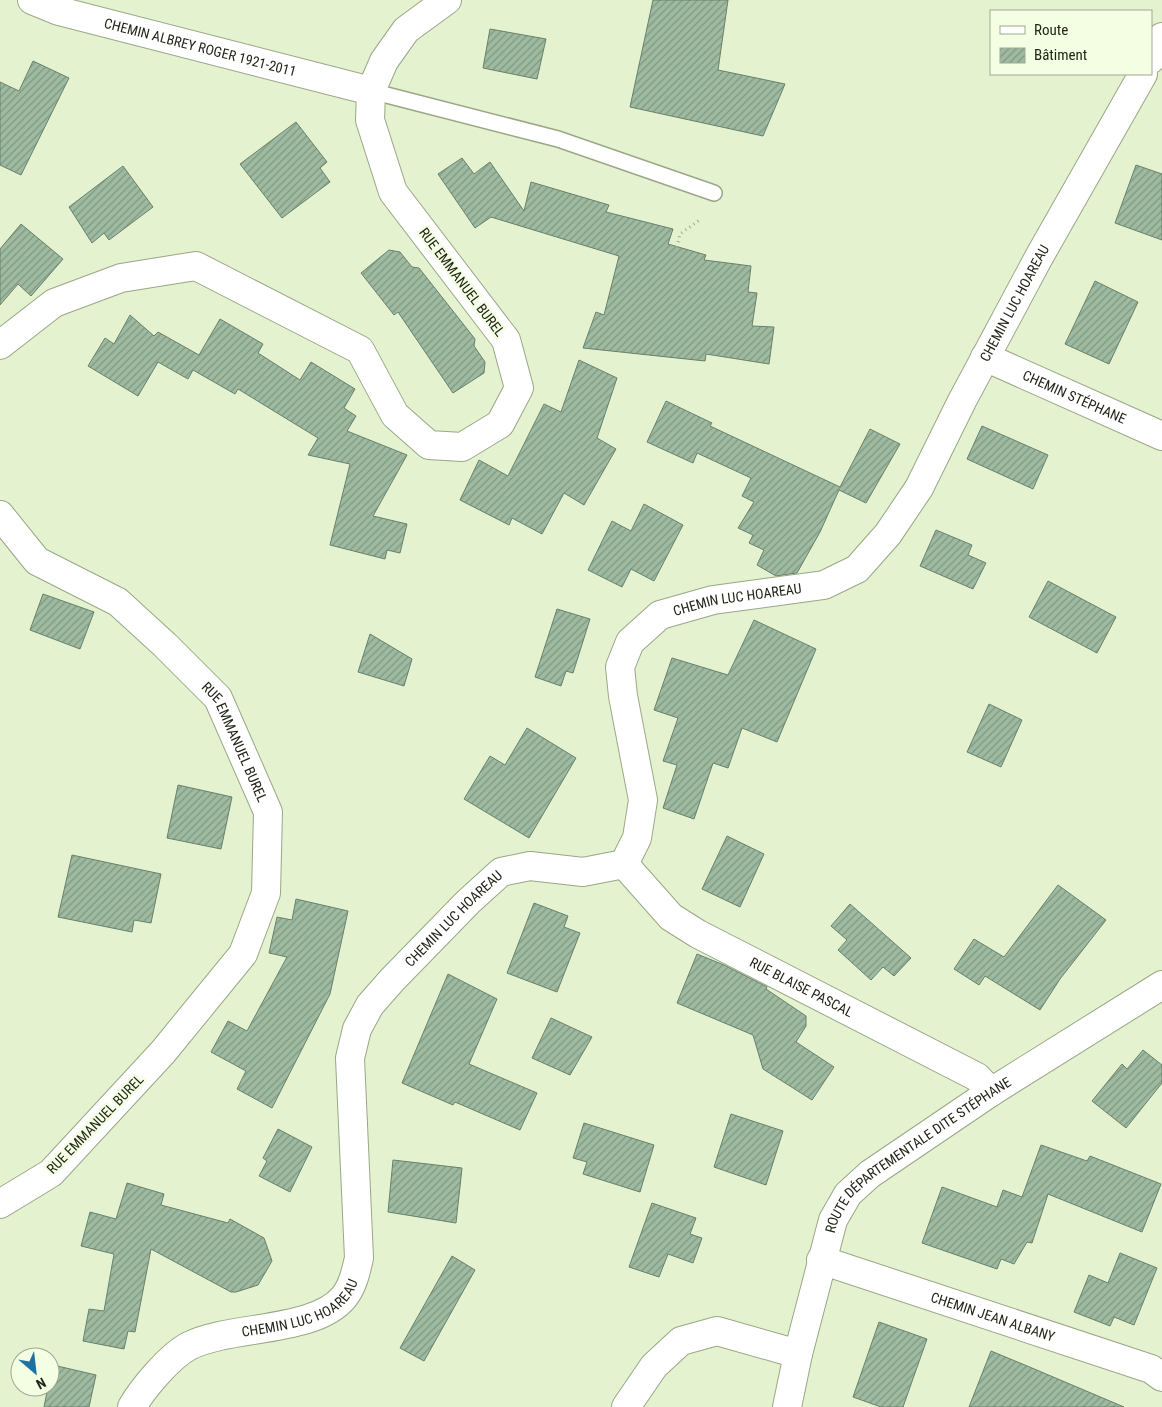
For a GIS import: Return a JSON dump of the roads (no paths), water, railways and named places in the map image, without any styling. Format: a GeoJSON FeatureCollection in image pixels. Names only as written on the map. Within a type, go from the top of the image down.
{"type":"FeatureCollection","features":[{"type":"Feature","properties":{"kind":"street","name":"CHEMIN ALBREY ROGER 1921-2011"},"geometry":{"type":"LineString","coordinates":[[32,0],[59,11],[371,91]]}},
{"type":"Feature","properties":{"kind":"street","name":"RUE EMMANUEL BUREL"},"geometry":{"type":"LineString","coordinates":[[0,345],[54,303],[121,278],[196,266],[360,350],[395,415],[429,445],[462,447],[500,424],[519,388],[506,340],[393,192],[370,120],[371,91],[384,62],[406,30],[447,0]]}},
{"type":"Feature","properties":{"kind":"street"},"geometry":{"type":"LineString","coordinates":[[1152,57],[1162,37]]}},
{"type":"Feature","properties":{"kind":"street","name":"CHEMIN LUC HOAREAU"},"geometry":{"type":"LineString","coordinates":[[132,1407],[166,1364],[189,1346],[217,1337],[300,1321],[327,1312],[344,1297],[355,1277],[359,1258],[350,1058],[357,1029],[370,1005],[468,902],[501,872],[530,866],[583,872],[624,864],[637,838],[643,800],[623,696],[620,667],[630,642],[660,616],[713,600],[824,585],[857,569],[888,534],[919,488],[985,357],[1039,257],[1142,75]]}},
{"type":"Feature","properties":{"kind":"street","name":"CHEMIN STÉPHANE"},"geometry":{"type":"LineString","coordinates":[[985,357],[1162,436]]}},
{"type":"Feature","properties":{"kind":"street","name":"RUE EMMANUEL BUREL"},"geometry":{"type":"LineString","coordinates":[[0,515],[37,561],[118,602],[218,698],[268,812],[266,893],[243,954],[163,1052],[51,1173],[0,1204]]}},
{"type":"Feature","properties":{"kind":"street","name":"RUE BLAISE PASCAL"},"geometry":{"type":"LineString","coordinates":[[624,864],[671,917],[698,934],[977,1077],[991,1092]]}},
{"type":"Feature","properties":{"kind":"street","name":"ROUTE DÉPARTEMENTALE DITE STÉPHANE"},"geometry":{"type":"LineString","coordinates":[[787,1407],[798,1354],[832,1220],[848,1194],[870,1174],[991,1092],[1162,985]]}},
{"type":"Feature","properties":{"kind":"street","name":"CHEMIN JEAN ALBANY"},"geometry":{"type":"LineString","coordinates":[[821,1260],[1151,1369],[1162,1377]]}},
{"type":"Feature","properties":{"kind":"street"},"geometry":{"type":"LineString","coordinates":[[626,1407],[654,1366],[681,1340],[717,1331],[798,1354]]}},
{"type":"Feature","properties":{"kind":"lane"},"geometry":{"type":"LineString","coordinates":[[371,91],[558,139],[714,193]]}}]}
